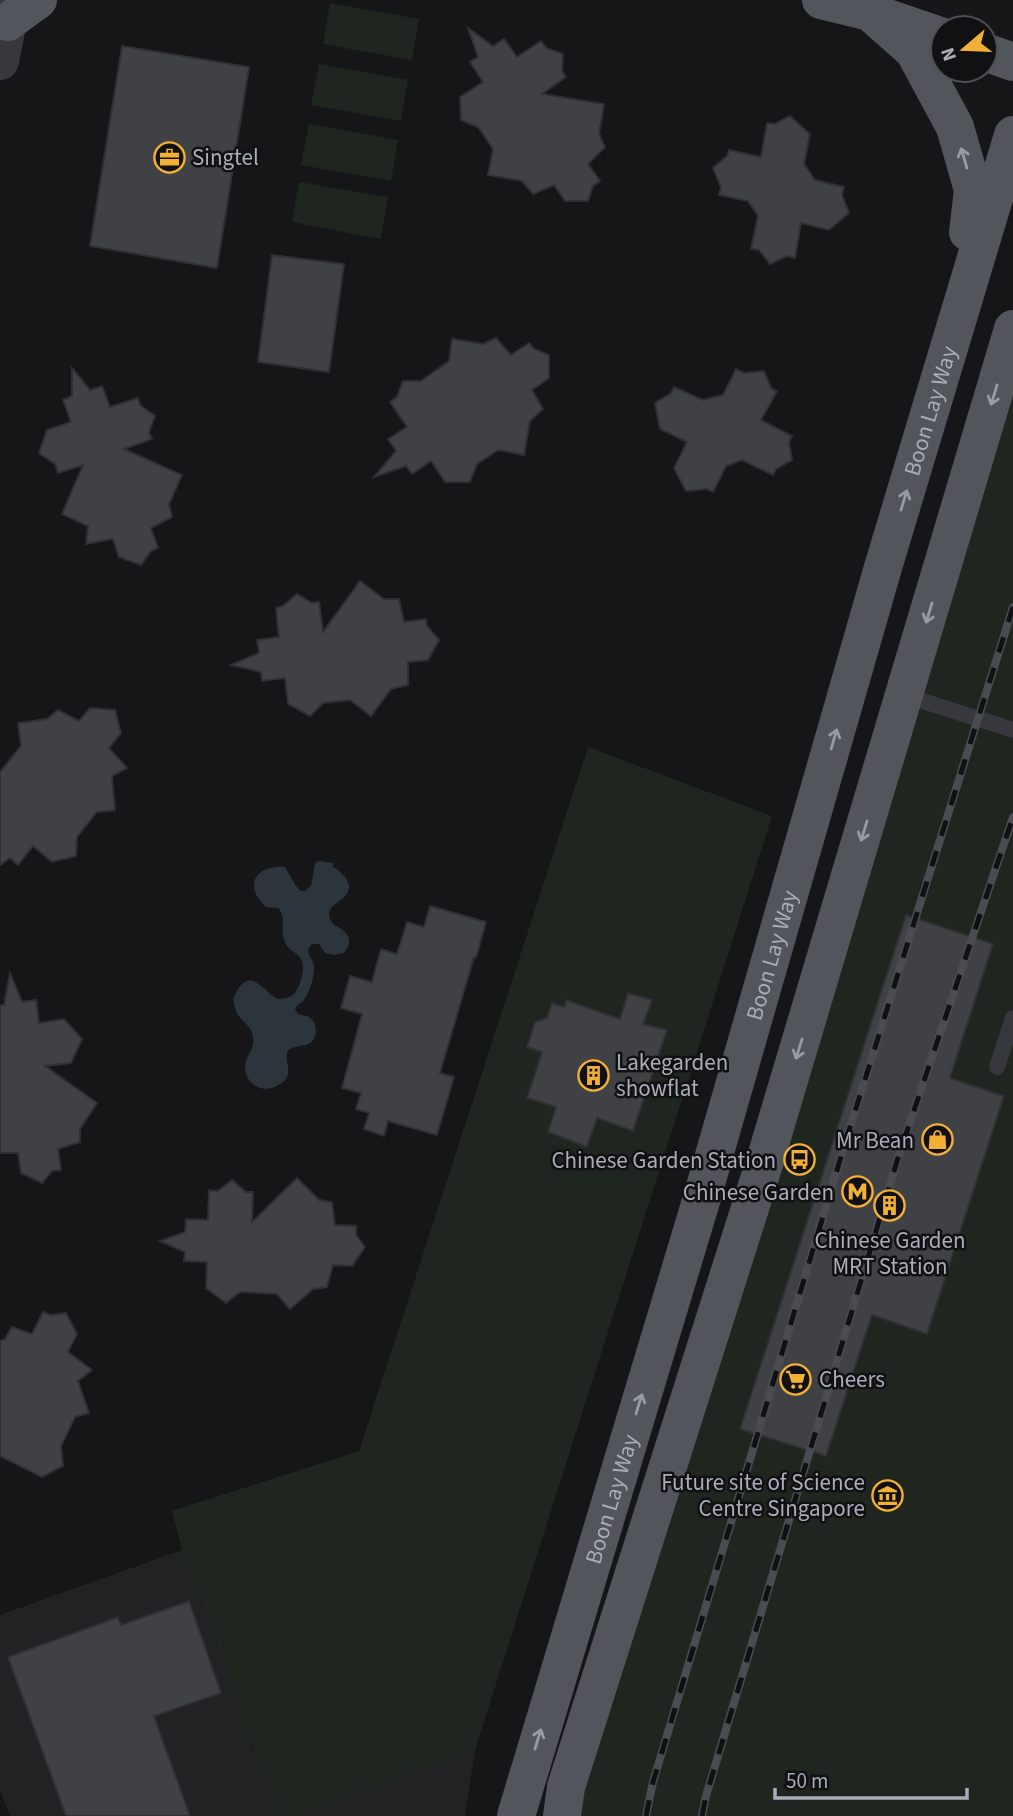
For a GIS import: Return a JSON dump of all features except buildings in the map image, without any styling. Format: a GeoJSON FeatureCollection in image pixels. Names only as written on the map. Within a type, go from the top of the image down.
{"type":"FeatureCollection","features":[{"type":"Feature","properties":{"kind":"main road"},"geometry":{"type":"LineString","coordinates":[[821,0],[870,12],[929,32]]}},
{"type":"Feature","properties":{"kind":"main road"},"geometry":{"type":"LineString","coordinates":[[870,12],[914,51],[955,127],[970,178],[973,190],[958,323]]}},
{"type":"Feature","properties":{"kind":"main road","name":"Boon Lay Way"},"geometry":{"type":"LineString","coordinates":[[516,1816],[701,1201],[880,577],[1013,135]]}},
{"type":"Feature","properties":{"kind":"main road","name":"Boon Lay Way"},"geometry":{"type":"LineString","coordinates":[[562,1816],[566,1787],[764,1164],[1013,329]]}},
{"type":"Feature","properties":{"kind":"street"},"geometry":{"type":"LineString","coordinates":[[0,61],[19,7]]}},
{"type":"Feature","properties":{"kind":"lane"},"geometry":{"type":"LineString","coordinates":[[904,695],[1013,730]]}},
{"type":"Feature","properties":{"kind":"lane"},"geometry":{"type":"LineString","coordinates":[[998,1067],[1013,1018]]}},
{"type":"Feature","properties":{"kind":"shaded area"},"geometry":{"type":"Polygon","coordinates":[[[330,3],[419,19],[412,60],[323,44],[330,3]]]}},
{"type":"Feature","properties":{"kind":"shaded area"},"geometry":{"type":"Polygon","coordinates":[[[319,64],[408,80],[401,121],[311,105],[319,64]]]}},
{"type":"Feature","properties":{"kind":"shaded area"},"geometry":{"type":"Polygon","coordinates":[[[309,124],[398,140],[391,181],[301,165],[309,124]]]}},
{"type":"Feature","properties":{"kind":"shaded area"},"geometry":{"type":"Polygon","coordinates":[[[299,182],[388,197],[381,239],[292,222],[299,182]]]}},
{"type":"Feature","properties":{"kind":"shaded area"},"geometry":{"type":"Polygon","coordinates":[[[1013,329],[1013,1816],[562,1816],[1013,329]]]}},
{"type":"Feature","properties":{"kind":"shaded area"},"geometry":{"type":"Polygon","coordinates":[[[588,747],[772,816],[475,1750],[294,1816],[278,1816],[182,1550],[172,1511],[359,1451],[588,747]]]}},
{"type":"Feature","properties":{"kind":"shaded area"},"geometry":{"type":"Polygon","coordinates":[[[318,861],[333,863],[333,867],[349,885],[347,894],[332,907],[329,916],[334,925],[348,936],[349,944],[344,953],[334,955],[325,953],[319,944],[309,947],[314,973],[305,998],[295,1009],[298,1014],[312,1019],[316,1034],[313,1041],[288,1050],[288,1074],[284,1081],[268,1089],[257,1087],[246,1074],[245,1067],[253,1045],[252,1033],[237,1013],[233,999],[238,989],[249,981],[259,984],[277,999],[289,997],[298,988],[303,968],[301,959],[285,943],[281,912],[278,908],[266,907],[255,892],[254,885],[256,878],[266,869],[285,867],[296,886],[305,891],[311,886],[318,861]]]}},
{"type":"Feature","properties":{"kind":"shaded area"},"geometry":{"type":"Polygon","coordinates":[[[182,1550],[278,1816],[10,1816],[0,1791],[0,1615],[182,1550]]]}},
{"type":"Feature","properties":{"kind":"shaded area"},"geometry":{"type":"Polygon","coordinates":[[[475,1750],[465,1816],[294,1816],[475,1750]]]}},
{"type":"Feature","properties":{"kind":"railway"},"geometry":{"type":"LineString","coordinates":[[646,1816],[653,1782],[846,1140],[1013,607]]}},
{"type":"Feature","properties":{"kind":"railway"},"geometry":{"type":"LineString","coordinates":[[702,1816],[898,1158],[1013,817]]}},
{"type":"Feature","properties":{"kind":"place","name":"Singtel"},"geometry":{"type":"Point","coordinates":[169,157]}},
{"type":"Feature","properties":{"kind":"place","name":"Lakegarden showflat"},"geometry":{"type":"Point","coordinates":[593,1075]}},
{"type":"Feature","properties":{"kind":"place","name":"Mr Bean"},"geometry":{"type":"Point","coordinates":[937,1140]}},
{"type":"Feature","properties":{"kind":"place","name":"Chinese Garden Station"},"geometry":{"type":"Point","coordinates":[799,1160]}},
{"type":"Feature","properties":{"kind":"place","name":"Chinese Garden"},"geometry":{"type":"Point","coordinates":[857,1192]}},
{"type":"Feature","properties":{"kind":"place","name":"Chinese Garden MRT Station"},"geometry":{"type":"Point","coordinates":[890,1206]}},
{"type":"Feature","properties":{"kind":"place","name":"Cheers"},"geometry":{"type":"Point","coordinates":[796,1379]}},
{"type":"Feature","properties":{"kind":"place","name":"Future site of Science Centre Singapore"},"geometry":{"type":"Point","coordinates":[888,1495]}}]}
